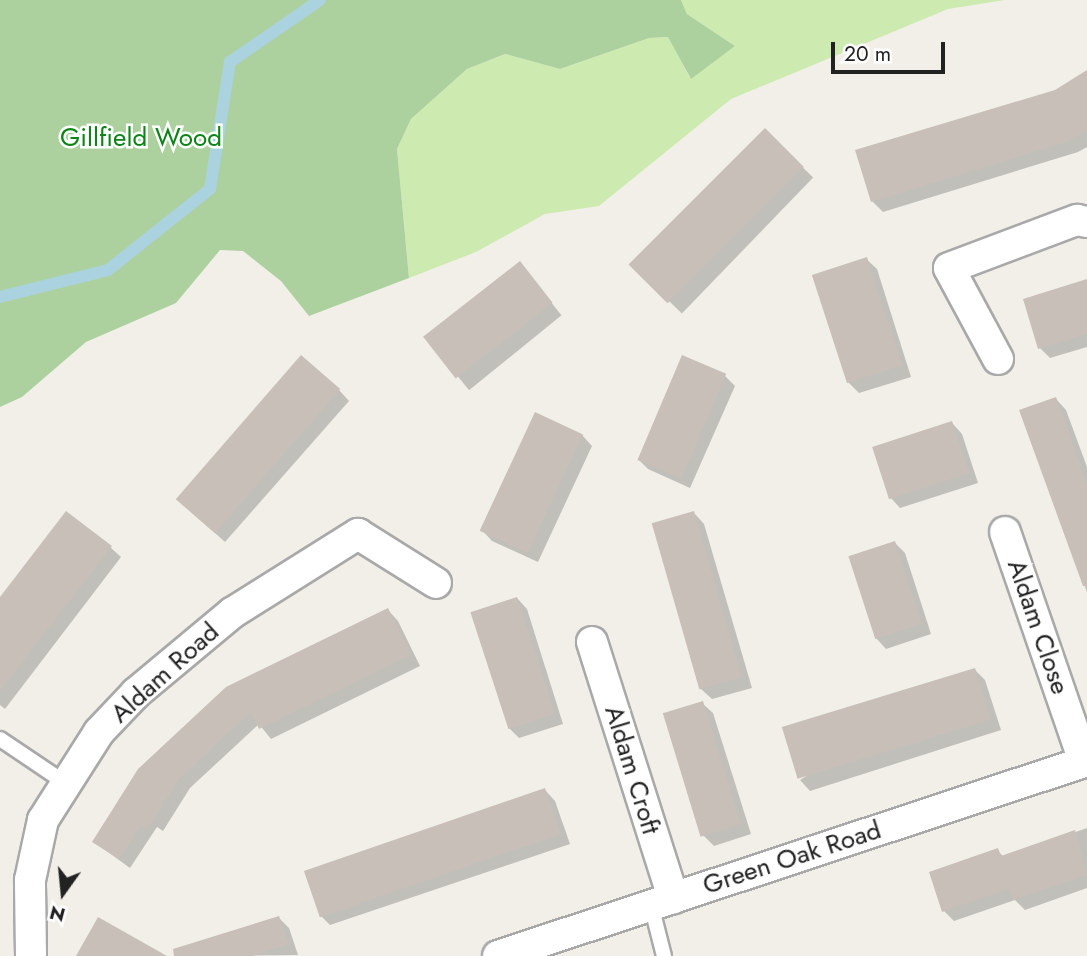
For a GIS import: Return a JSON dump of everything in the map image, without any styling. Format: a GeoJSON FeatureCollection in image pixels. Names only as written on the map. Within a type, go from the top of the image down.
{"type":"FeatureCollection","features":[{"type":"Feature","properties":{"kind":"street"},"geometry":{"type":"LineString","coordinates":[[998,359],[949,268],[1084,218]]}},
{"type":"Feature","properties":{"kind":"street","name":"Aldam Close"},"geometry":{"type":"LineString","coordinates":[[1006,532],[1086,761]]}},
{"type":"Feature","properties":{"kind":"street","name":"Aldam Road"},"geometry":{"type":"LineString","coordinates":[[31,956],[28,934],[34,849],[43,820],[64,782],[99,733],[181,652],[232,613],[358,534],[436,583]]}},
{"type":"Feature","properties":{"kind":"street","name":"Aldam Croft"},"geometry":{"type":"LineString","coordinates":[[592,642],[662,902]]}},
{"type":"Feature","properties":{"kind":"street","name":"Green Oak Road"},"geometry":{"type":"LineString","coordinates":[[498,956],[1086,761]]}},
{"type":"Feature","properties":{"kind":"lane"},"geometry":{"type":"LineString","coordinates":[[0,740],[64,782]]}},
{"type":"Feature","properties":{"kind":"lane"},"geometry":{"type":"LineString","coordinates":[[662,902],[664,956]]}},
{"type":"Feature","properties":{"kind":"green space","name":"Gillfield Wood"},"geometry":{"type":"Polygon","coordinates":[[[0,0],[681,0],[687,14],[735,46],[691,79],[668,37],[649,38],[560,69],[505,54],[467,69],[411,119],[397,149],[409,278],[309,316],[281,281],[243,251],[220,250],[176,303],[86,342],[22,397],[0,407],[0,0]]]}},
{"type":"Feature","properties":{"kind":"green space"},"geometry":{"type":"Polygon","coordinates":[[[681,0],[1005,0],[948,9],[731,99],[599,206],[545,214],[476,252],[409,278],[397,149],[411,119],[467,69],[505,54],[560,69],[649,38],[669,37],[690,78],[735,46],[687,14],[681,0]]]}},
{"type":"Feature","properties":{"kind":"building"},"geometry":{"type":"Polygon","coordinates":[[[1087,70],[1087,130],[1067,142],[871,202],[855,150],[1055,90],[1087,70]]]}},
{"type":"Feature","properties":{"kind":"building"},"geometry":{"type":"Polygon","coordinates":[[[765,128],[804,167],[667,303],[629,264],[765,128]]]}},
{"type":"Feature","properties":{"kind":"building"},"geometry":{"type":"Polygon","coordinates":[[[867,257],[902,365],[847,383],[812,275],[867,257]]]}},
{"type":"Feature","properties":{"kind":"building"},"geometry":{"type":"Polygon","coordinates":[[[520,261],[553,303],[456,378],[423,337],[520,261]]]}},
{"type":"Feature","properties":{"kind":"building"},"geometry":{"type":"Polygon","coordinates":[[[1087,279],[1087,334],[1038,349],[1023,299],[1087,279]]]}},
{"type":"Feature","properties":{"kind":"building"},"geometry":{"type":"Polygon","coordinates":[[[301,355],[340,389],[215,533],[176,499],[301,355]]]}},
{"type":"Feature","properties":{"kind":"building"},"geometry":{"type":"Polygon","coordinates":[[[682,355],[726,374],[682,479],[637,460],[682,355]]]}},
{"type":"Feature","properties":{"kind":"building"},"geometry":{"type":"Polygon","coordinates":[[[1056,397],[1087,484],[1087,586],[1083,586],[1019,410],[1056,397]]]}},
{"type":"Feature","properties":{"kind":"building"},"geometry":{"type":"Polygon","coordinates":[[[535,412],[583,434],[528,553],[480,531],[535,412]]]}},
{"type":"Feature","properties":{"kind":"building"},"geometry":{"type":"Polygon","coordinates":[[[952,421],[969,473],[889,499],[872,447],[952,421]]]}},
{"type":"Feature","properties":{"kind":"building"},"geometry":{"type":"Polygon","coordinates":[[[66,511],[112,546],[0,691],[0,597],[66,511]]]}},
{"type":"Feature","properties":{"kind":"building"},"geometry":{"type":"Polygon","coordinates":[[[694,511],[742,677],[699,689],[652,523],[694,511]]]}},
{"type":"Feature","properties":{"kind":"building"},"geometry":{"type":"Polygon","coordinates":[[[895,541],[922,624],[875,639],[848,556],[895,541]]]}},
{"type":"Feature","properties":{"kind":"building"},"geometry":{"type":"Polygon","coordinates":[[[517,597],[555,714],[508,729],[470,612],[517,597]]]}},
{"type":"Feature","properties":{"kind":"building"},"geometry":{"type":"Polygon","coordinates":[[[388,608],[411,655],[259,729],[251,712],[180,778],[147,830],[141,825],[119,859],[92,842],[138,769],[226,687],[388,608]]]}},
{"type":"Feature","properties":{"kind":"building"},"geometry":{"type":"Polygon","coordinates":[[[975,668],[991,720],[798,779],[782,727],[975,668]]]}},
{"type":"Feature","properties":{"kind":"building"},"geometry":{"type":"Polygon","coordinates":[[[703,701],[741,824],[701,837],[663,713],[703,701]]]}},
{"type":"Feature","properties":{"kind":"building"},"geometry":{"type":"Polygon","coordinates":[[[545,788],[561,834],[320,917],[304,871],[545,788]]]}},
{"type":"Feature","properties":{"kind":"building"},"geometry":{"type":"Polygon","coordinates":[[[1075,830],[1087,875],[1013,900],[1009,889],[942,912],[929,872],[998,848],[1001,856],[1075,830]]]}},
{"type":"Feature","properties":{"kind":"building"},"geometry":{"type":"Polygon","coordinates":[[[279,916],[289,944],[253,956],[174,956],[173,949],[279,916]]]}},
{"type":"Feature","properties":{"kind":"building"},"geometry":{"type":"Polygon","coordinates":[[[98,917],[167,956],[76,956],[98,917]]]}},
{"type":"Feature","properties":{"kind":"waterway"},"geometry":{"type":"LineString","coordinates":[[0,297],[108,270],[210,189],[230,62],[320,0]]}}]}
